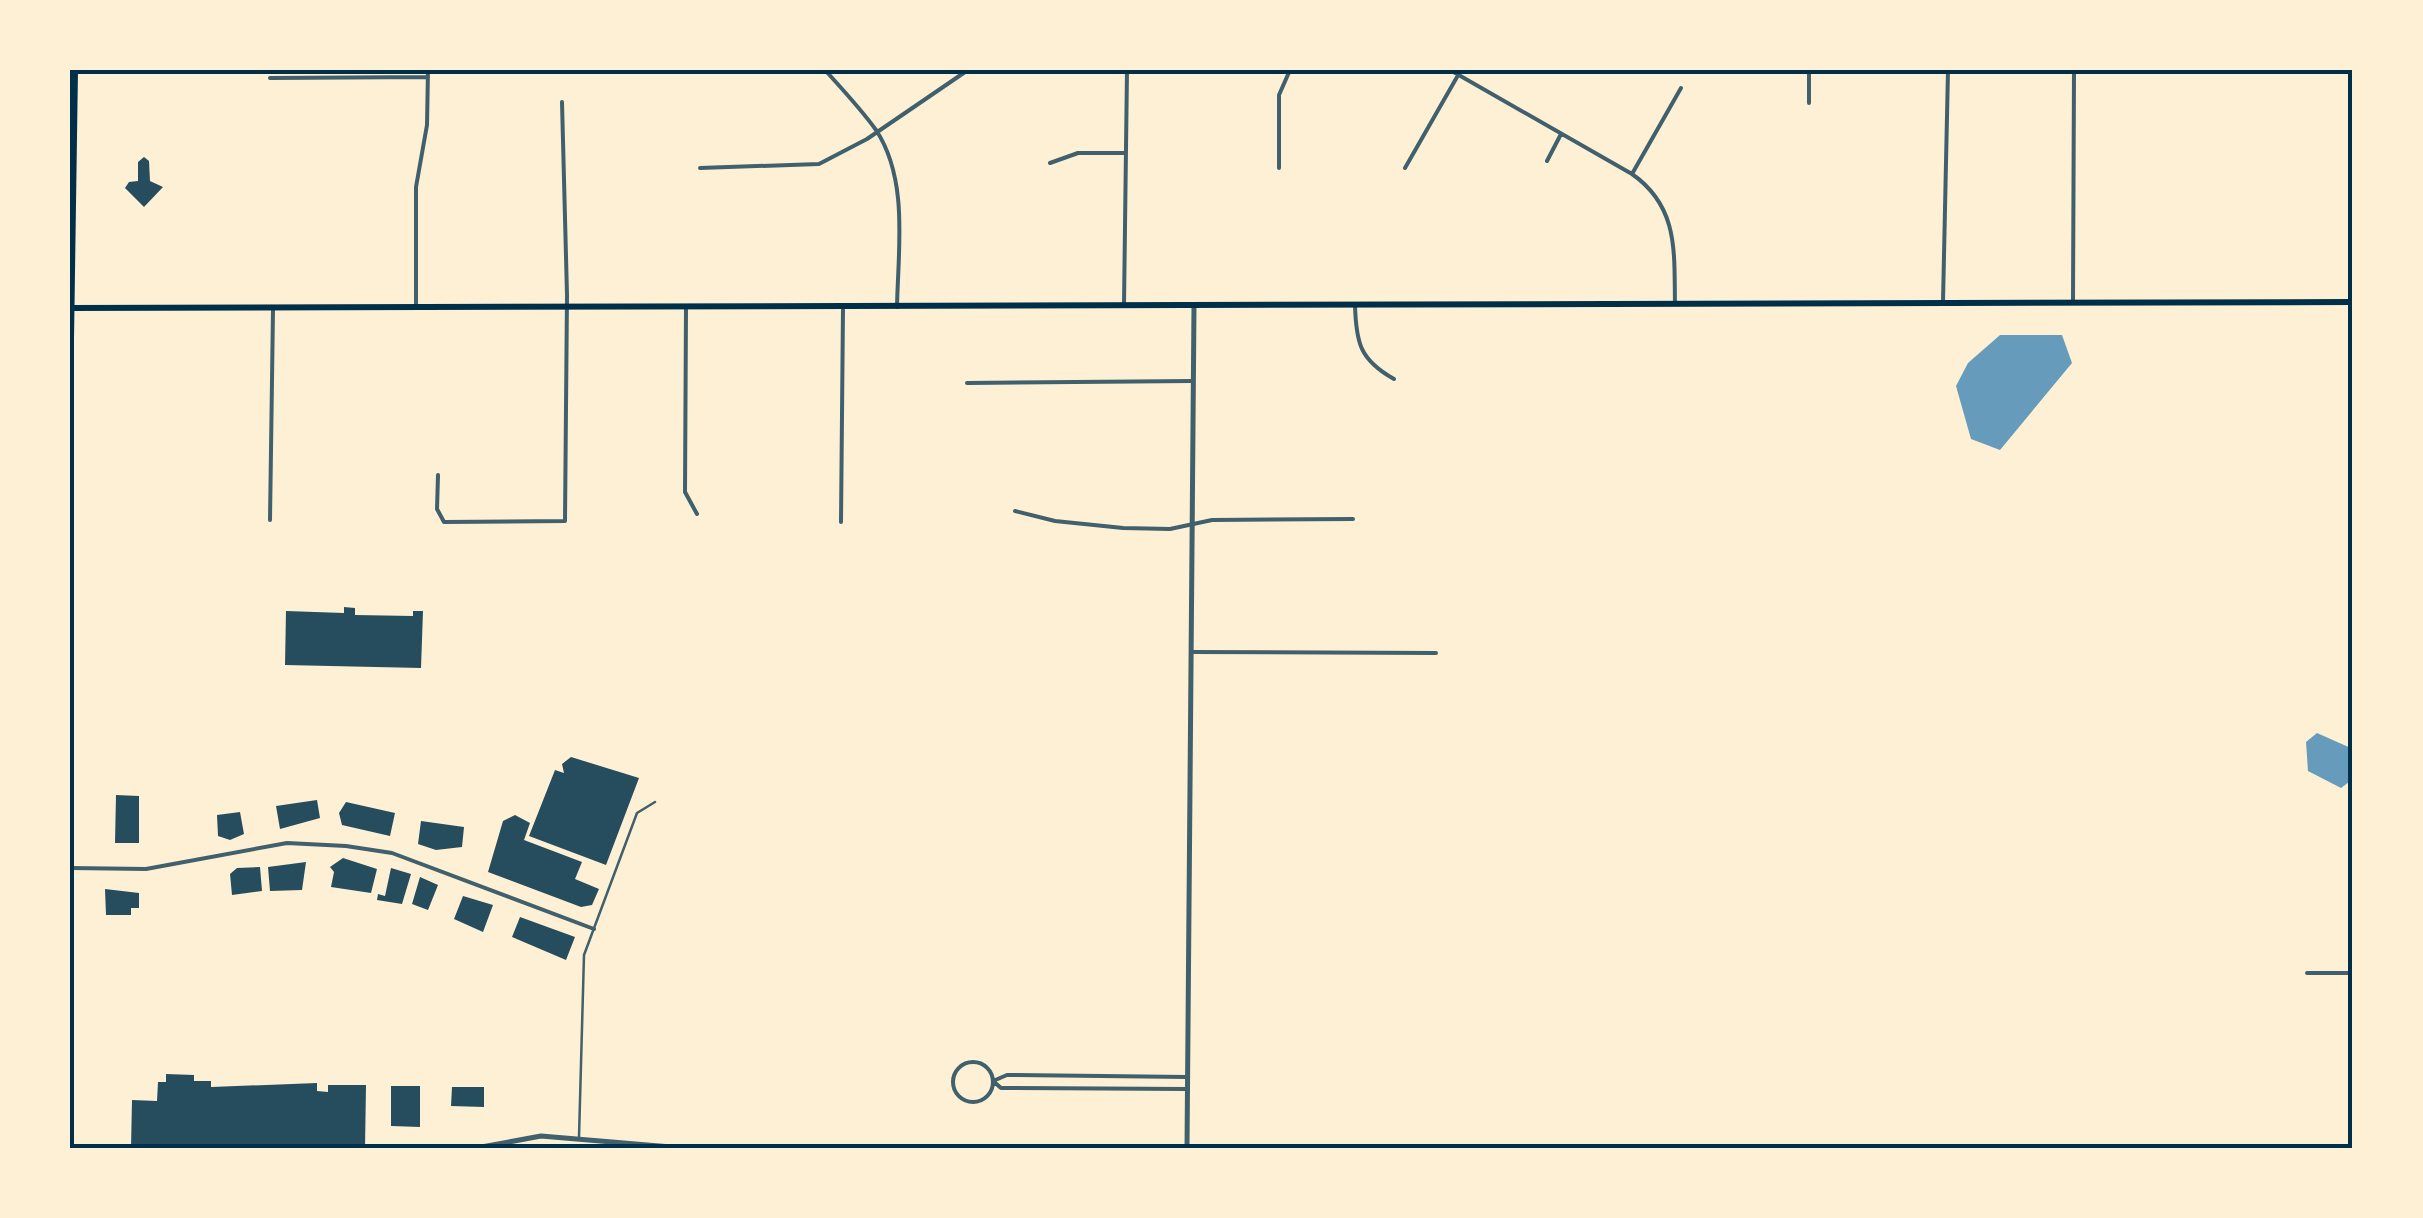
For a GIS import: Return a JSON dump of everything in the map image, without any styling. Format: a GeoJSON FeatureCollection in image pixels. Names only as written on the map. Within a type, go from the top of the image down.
{"type":"FeatureCollection","features":[{"type":"Feature","properties":{"kind":"main road"},"geometry":{"type":"LineString","coordinates":[[70,406],[75,70]]}},
{"type":"Feature","properties":{"kind":"main road"},"geometry":{"type":"LineString","coordinates":[[71,308],[2353,302]]}},
{"type":"Feature","properties":{"kind":"street"},"geometry":{"type":"LineString","coordinates":[[825,70],[876,130],[895,182],[897,306]]}},
{"type":"Feature","properties":{"kind":"street"},"geometry":{"type":"LineString","coordinates":[[700,168],[819,164],[968,70]]}},
{"type":"Feature","properties":{"kind":"street"},"geometry":{"type":"LineString","coordinates":[[1124,306],[1127,70]]}},
{"type":"Feature","properties":{"kind":"street"},"geometry":{"type":"LineString","coordinates":[[1279,168],[1279,95],[1290,70]]}},
{"type":"Feature","properties":{"kind":"street"},"geometry":{"type":"LineString","coordinates":[[1450,70],[1632,174],[1653,191],[1668,214],[1674,238],[1675,304]]}},
{"type":"Feature","properties":{"kind":"street"},"geometry":{"type":"LineString","coordinates":[[1809,103],[1810,70]]}},
{"type":"Feature","properties":{"kind":"street"},"geometry":{"type":"LineString","coordinates":[[1942,302],[1948,70]]}},
{"type":"Feature","properties":{"kind":"street"},"geometry":{"type":"LineString","coordinates":[[2073,302],[2074,70]]}},
{"type":"Feature","properties":{"kind":"street"},"geometry":{"type":"LineString","coordinates":[[270,78],[428,73],[425,143],[416,187],[416,308]]}},
{"type":"Feature","properties":{"kind":"street"},"geometry":{"type":"LineString","coordinates":[[1405,168],[1458,75]]}},
{"type":"Feature","properties":{"kind":"street"},"geometry":{"type":"LineString","coordinates":[[1632,174],[1681,88]]}},
{"type":"Feature","properties":{"kind":"street"},"geometry":{"type":"LineString","coordinates":[[438,475],[437,509],[444,522],[563,523],[567,308],[562,102]]}},
{"type":"Feature","properties":{"kind":"street"},"geometry":{"type":"LineString","coordinates":[[1547,161],[1561,134]]}},
{"type":"Feature","properties":{"kind":"street"},"geometry":{"type":"LineString","coordinates":[[1050,164],[1078,153],[1126,153]]}},
{"type":"Feature","properties":{"kind":"street"},"geometry":{"type":"LineString","coordinates":[[1354,305],[1361,354],[1371,366],[1394,379]]}},
{"type":"Feature","properties":{"kind":"street"},"geometry":{"type":"LineString","coordinates":[[1186,1148],[1194,306]]}},
{"type":"Feature","properties":{"kind":"street"},"geometry":{"type":"LineString","coordinates":[[686,307],[686,492],[697,514]]}},
{"type":"Feature","properties":{"kind":"street"},"geometry":{"type":"LineString","coordinates":[[270,520],[273,308]]}},
{"type":"Feature","properties":{"kind":"street"},"geometry":{"type":"LineString","coordinates":[[841,522],[843,308]]}},
{"type":"Feature","properties":{"kind":"street"},"geometry":{"type":"LineString","coordinates":[[967,383],[1192,381]]}},
{"type":"Feature","properties":{"kind":"street"},"geometry":{"type":"LineString","coordinates":[[1016,511],[1086,526],[1170,529],[1212,520],[1353,520]]}},
{"type":"Feature","properties":{"kind":"street"},"geometry":{"type":"LineString","coordinates":[[1191,652],[1436,652]]}},
{"type":"Feature","properties":{"kind":"street"},"geometry":{"type":"LineString","coordinates":[[70,868],[146,869],[278,844],[346,846],[392,853],[594,928]]}},
{"type":"Feature","properties":{"kind":"street"},"geometry":{"type":"LineString","coordinates":[[2308,973],[2353,973]]}},
{"type":"Feature","properties":{"kind":"street"},"geometry":{"type":"LineString","coordinates":[[1187,1077],[1006,1075],[993,1082],[989,1094],[972,1102],[960,1097],[953,1080],[964,1064],[977,1062],[988,1069],[993,1082],[1001,1088],[1187,1089]]}},
{"type":"Feature","properties":{"kind":"street"},"geometry":{"type":"LineString","coordinates":[[476,1148],[521,1137],[683,1148]]}},
{"type":"Feature","properties":{"kind":"lane"},"geometry":{"type":"LineString","coordinates":[[579,1139],[584,955],[637,812],[655,802]]}},
{"type":"Feature","properties":{"kind":"water"},"geometry":{"type":"Polygon","coordinates":[[[2000,335],[2062,335],[2072,363],[2000,450],[1971,439],[1956,386],[1968,363],[2000,335]]]}},
{"type":"Feature","properties":{"kind":"water"},"geometry":{"type":"Polygon","coordinates":[[[2317,733],[2353,749],[2353,779],[2341,788],[2308,771],[2306,742],[2317,733]]]}},
{"type":"Feature","properties":{"kind":"building"},"geometry":{"type":"Polygon","coordinates":[[[144,157],[149,161],[150,181],[163,187],[144,207],[125,188],[129,182],[138,181],[138,162],[144,157]]]}},
{"type":"Feature","properties":{"kind":"building"},"geometry":{"type":"Polygon","coordinates":[[[344,607],[355,608],[355,615],[413,616],[413,611],[423,611],[421,668],[285,665],[286,611],[344,613],[344,607]]]}},
{"type":"Feature","properties":{"kind":"building"},"geometry":{"type":"Polygon","coordinates":[[[571,757],[639,778],[606,865],[529,836],[555,770],[564,773],[562,764],[571,757]]]}},
{"type":"Feature","properties":{"kind":"building"},"geometry":{"type":"Polygon","coordinates":[[[116,795],[139,796],[139,843],[115,843],[116,795]]]}},
{"type":"Feature","properties":{"kind":"building"},"geometry":{"type":"Polygon","coordinates":[[[317,800],[320,818],[280,829],[276,806],[317,800]]]}},
{"type":"Feature","properties":{"kind":"building"},"geometry":{"type":"Polygon","coordinates":[[[346,802],[395,813],[390,836],[342,825],[339,813],[346,802]]]}},
{"type":"Feature","properties":{"kind":"building"},"geometry":{"type":"Polygon","coordinates":[[[240,812],[244,834],[230,840],[218,836],[217,815],[240,812]]]}},
{"type":"Feature","properties":{"kind":"building"},"geometry":{"type":"Polygon","coordinates":[[[515,815],[530,823],[524,840],[582,862],[575,879],[599,889],[592,905],[581,907],[488,872],[503,821],[515,815]]]}},
{"type":"Feature","properties":{"kind":"building"},"geometry":{"type":"Polygon","coordinates":[[[421,821],[464,827],[462,847],[436,850],[418,844],[421,821]]]}},
{"type":"Feature","properties":{"kind":"building"},"geometry":{"type":"Polygon","coordinates":[[[343,858],[377,869],[371,893],[331,887],[334,872],[330,867],[343,858]]]}},
{"type":"Feature","properties":{"kind":"building"},"geometry":{"type":"Polygon","coordinates":[[[306,862],[302,890],[270,891],[268,867],[306,862]]]}},
{"type":"Feature","properties":{"kind":"building"},"geometry":{"type":"Polygon","coordinates":[[[260,867],[262,891],[232,895],[230,874],[237,868],[260,867]]]}},
{"type":"Feature","properties":{"kind":"building"},"geometry":{"type":"Polygon","coordinates":[[[391,868],[411,874],[402,904],[377,900],[378,894],[385,896],[391,868]]]}},
{"type":"Feature","properties":{"kind":"building"},"geometry":{"type":"Polygon","coordinates":[[[420,877],[438,885],[428,910],[412,904],[420,877]]]}},
{"type":"Feature","properties":{"kind":"building"},"geometry":{"type":"Polygon","coordinates":[[[105,889],[139,893],[139,908],[131,908],[131,915],[106,915],[105,889]]]}},
{"type":"Feature","properties":{"kind":"building"},"geometry":{"type":"Polygon","coordinates":[[[463,896],[493,905],[483,932],[454,919],[463,896]]]}},
{"type":"Feature","properties":{"kind":"building"},"geometry":{"type":"Polygon","coordinates":[[[520,917],[575,937],[566,960],[512,937],[520,917]]]}},
{"type":"Feature","properties":{"kind":"building"},"geometry":{"type":"Polygon","coordinates":[[[166,1074],[194,1075],[194,1081],[211,1081],[211,1087],[317,1083],[317,1091],[328,1092],[328,1085],[366,1085],[365,1148],[131,1148],[132,1100],[157,1101],[158,1082],[166,1082],[166,1074]]]}},
{"type":"Feature","properties":{"kind":"building"},"geometry":{"type":"Polygon","coordinates":[[[391,1086],[420,1086],[420,1127],[391,1126],[391,1086]]]}},
{"type":"Feature","properties":{"kind":"building"},"geometry":{"type":"Polygon","coordinates":[[[452,1087],[484,1087],[484,1107],[451,1106],[452,1087]]]}}]}
